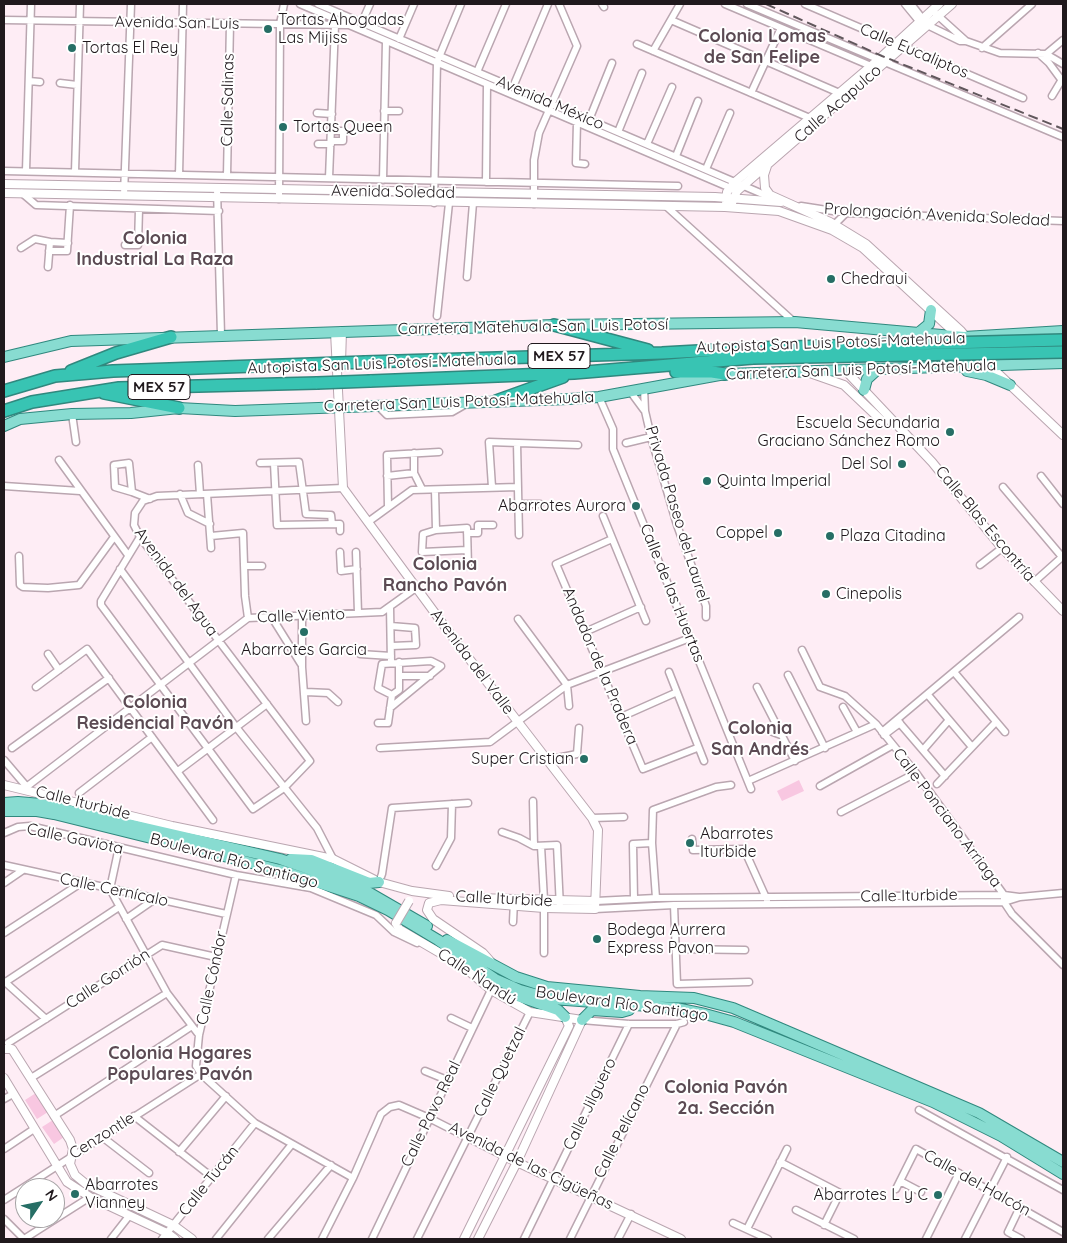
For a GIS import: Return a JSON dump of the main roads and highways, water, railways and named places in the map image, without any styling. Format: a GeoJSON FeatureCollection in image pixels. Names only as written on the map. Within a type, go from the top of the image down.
{"type":"FeatureCollection","features":[{"type":"Feature","properties":{"kind":"highway"},"geometry":{"type":"LineString","coordinates":[[554,325],[662,353]]}},
{"type":"Feature","properties":{"kind":"highway"},"geometry":{"type":"LineString","coordinates":[[55,376],[116,353],[171,337]]}},
{"type":"Feature","properties":{"kind":"highway","name":"MEX 57"},"geometry":{"type":"LineString","coordinates":[[4,391],[55,376],[113,371],[662,353],[753,353],[1063,340]]}},
{"type":"Feature","properties":{"kind":"highway","name":"Autopista San Luis Potosí-Matehuala"},"geometry":{"type":"LineString","coordinates":[[4,411],[32,402],[120,388],[317,383],[574,373],[607,371],[753,353],[1063,352]]}},
{"type":"Feature","properties":{"kind":"highway"},"geometry":{"type":"LineString","coordinates":[[607,371],[712,372],[725,374]]}},
{"type":"Feature","properties":{"kind":"highway"},"geometry":{"type":"LineString","coordinates":[[496,401],[574,373]]}},
{"type":"Feature","properties":{"kind":"highway"},"geometry":{"type":"LineString","coordinates":[[98,392],[179,408]]}},
{"type":"Feature","properties":{"kind":"main road"},"geometry":{"type":"LineString","coordinates":[[917,334],[930,324],[931,310]]}},
{"type":"Feature","properties":{"kind":"main road","name":"Carretera Matehuala-San Luis Potosí"},"geometry":{"type":"LineString","coordinates":[[4,357],[71,341],[554,325],[795,322],[964,337],[1063,331]]}},
{"type":"Feature","properties":{"kind":"main road"},"geometry":{"type":"LineString","coordinates":[[1004,334],[1000,339],[1000,354],[1011,365]]}},
{"type":"Feature","properties":{"kind":"main road"},"geometry":{"type":"LineString","coordinates":[[896,367],[943,362],[946,352],[944,346],[931,335]]}},
{"type":"Feature","properties":{"kind":"main road"},"geometry":{"type":"LineString","coordinates":[[972,346],[978,336]]}},
{"type":"Feature","properties":{"kind":"main road"},"geometry":{"type":"LineString","coordinates":[[952,367],[963,359],[966,352],[964,337]]}},
{"type":"Feature","properties":{"kind":"main road","name":"Carretera San Luis Potosí-Matehuala"},"geometry":{"type":"LineString","coordinates":[[4,426],[20,419],[72,414],[131,413],[179,408],[235,411],[339,410],[378,406],[599,397],[725,374],[1063,363]]}},
{"type":"Feature","properties":{"kind":"main road"},"geometry":{"type":"LineString","coordinates":[[952,367],[986,374],[1010,385]]}},
{"type":"Feature","properties":{"kind":"main road"},"geometry":{"type":"LineString","coordinates":[[864,390],[867,379],[880,368]]}},
{"type":"Feature","properties":{"kind":"main road","name":"Boulevard Río Santiago"},"geometry":{"type":"LineString","coordinates":[[4,803],[41,804],[280,859],[356,885],[413,916],[437,934],[516,977],[546,987],[640,1001],[705,1014],[763,1033],[933,1102],[1001,1136],[1063,1174]]}},
{"type":"Feature","properties":{"kind":"main road","name":"Boulevard Río Santiago"},"geometry":{"type":"LineString","coordinates":[[4,811],[37,811],[63,817],[280,870],[352,894],[388,910],[438,940],[495,979],[520,990],[552,999],[640,1001],[694,998],[733,1008],[979,1113],[1063,1162]]}},
{"type":"Feature","properties":{"kind":"main road"},"geometry":{"type":"LineString","coordinates":[[280,859],[311,860],[369,883],[378,882]]}},
{"type":"Feature","properties":{"kind":"main road"},"geometry":{"type":"LineString","coordinates":[[495,979],[511,993],[558,1010],[565,1017]]}},
{"type":"Feature","properties":{"kind":"main road"},"geometry":{"type":"LineString","coordinates":[[582,1020],[592,1010],[622,1012],[640,1001]]}},
{"type":"Feature","properties":{"kind":"railway"},"geometry":{"type":"LineString","coordinates":[[766,4],[882,56],[1063,129]]}},
{"type":"Feature","properties":{"kind":"place","name":"Tortas Ahogadas Las Mijiss"},"geometry":{"type":"Point","coordinates":[268,29]}},
{"type":"Feature","properties":{"kind":"place","name":"Tortas El Rey"},"geometry":{"type":"Point","coordinates":[72,48]}},
{"type":"Feature","properties":{"kind":"place","name":"Tortas Queen"},"geometry":{"type":"Point","coordinates":[283,127]}},
{"type":"Feature","properties":{"kind":"place","name":"Chedraui"},"geometry":{"type":"Point","coordinates":[831,279]}},
{"type":"Feature","properties":{"kind":"place","name":"Escuela Secundaria Graciano Sánchez Romo"},"geometry":{"type":"Point","coordinates":[950,432]}},
{"type":"Feature","properties":{"kind":"place","name":"Del Sol"},"geometry":{"type":"Point","coordinates":[902,464]}},
{"type":"Feature","properties":{"kind":"place","name":"Quinta Imperial"},"geometry":{"type":"Point","coordinates":[707,481]}},
{"type":"Feature","properties":{"kind":"place","name":"Abarrotes Aurora"},"geometry":{"type":"Point","coordinates":[636,506]}},
{"type":"Feature","properties":{"kind":"place","name":"Coppel"},"geometry":{"type":"Point","coordinates":[778,533]}},
{"type":"Feature","properties":{"kind":"place","name":"Plaza Citadina"},"geometry":{"type":"Point","coordinates":[830,536]}},
{"type":"Feature","properties":{"kind":"place","name":"Cinepolis"},"geometry":{"type":"Point","coordinates":[826,594]}},
{"type":"Feature","properties":{"kind":"place","name":"Abarrotes Garcia"},"geometry":{"type":"Point","coordinates":[304,632]}},
{"type":"Feature","properties":{"kind":"place","name":"Super Cristian"},"geometry":{"type":"Point","coordinates":[584,759]}},
{"type":"Feature","properties":{"kind":"place","name":"Abarrotes Iturbide"},"geometry":{"type":"Point","coordinates":[690,843]}},
{"type":"Feature","properties":{"kind":"place","name":"Bodega Aurrera Express Pavon"},"geometry":{"type":"Point","coordinates":[597,939]}},
{"type":"Feature","properties":{"kind":"place","name":"Abarrotes Vianney"},"geometry":{"type":"Point","coordinates":[75,1194]}},
{"type":"Feature","properties":{"kind":"place","name":"Abarrotes L y C"},"geometry":{"type":"Point","coordinates":[938,1195]}},
{"type":"Feature","properties":{"kind":"district","name":"Colonia Lomas de San Felipe"},"geometry":{"type":"Point","coordinates":[762,47]}},
{"type":"Feature","properties":{"kind":"district","name":"Colonia Industrial La Raza"},"geometry":{"type":"Point","coordinates":[155,249]}},
{"type":"Feature","properties":{"kind":"district","name":"Colonia Rancho Pavón"},"geometry":{"type":"Point","coordinates":[445,575]}},
{"type":"Feature","properties":{"kind":"district","name":"Colonia Residencial Pavón"},"geometry":{"type":"Point","coordinates":[155,713]}},
{"type":"Feature","properties":{"kind":"district","name":"Colonia San Andrés"},"geometry":{"type":"Point","coordinates":[760,740]}},
{"type":"Feature","properties":{"kind":"district","name":"Colonia Hogares Populares Pavón"},"geometry":{"type":"Point","coordinates":[180,1064]}},
{"type":"Feature","properties":{"kind":"district","name":"Colonia Pavón 2a. Sección"},"geometry":{"type":"Point","coordinates":[726,1098]}}]}
